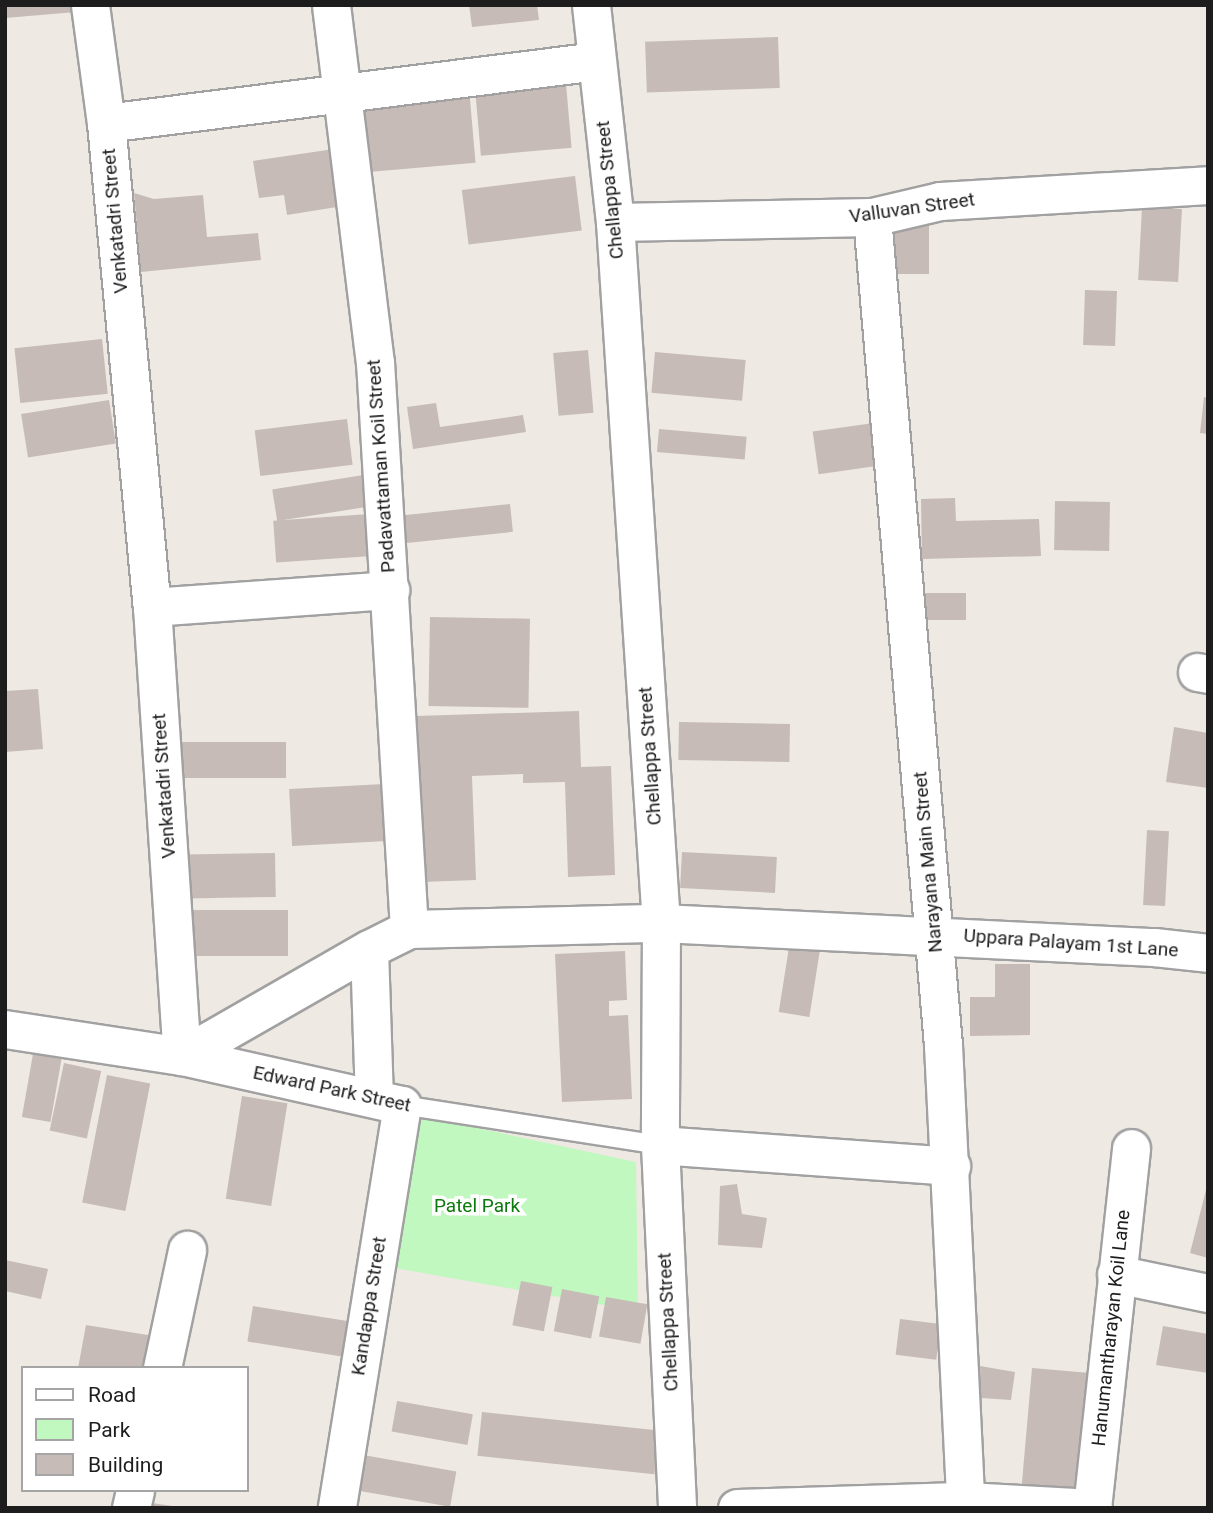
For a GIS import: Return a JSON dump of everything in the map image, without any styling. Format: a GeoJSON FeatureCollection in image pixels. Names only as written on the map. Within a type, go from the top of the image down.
{"type":"FeatureCollection","features":[{"type":"Feature","properties":{"kind":"street","name":"Venkatadri Street"},"geometry":{"type":"LineString","coordinates":[[90,5],[106,123],[152,607],[182,1056]]}},
{"type":"Feature","properties":{"kind":"street","name":"Padavattaman Koil Street"},"geometry":{"type":"LineString","coordinates":[[331,5],[375,362],[409,929]]}},
{"type":"Feature","properties":{"kind":"street","name":"Chellappa Street"},"geometry":{"type":"LineString","coordinates":[[591,5],[615,222],[661,923],[660,1145],[677,1508]]}},
{"type":"Feature","properties":{"kind":"street"},"geometry":{"type":"LineString","coordinates":[[106,123],[596,61]]}},
{"type":"Feature","properties":{"kind":"street","name":"Valluvan Street"},"geometry":{"type":"LineString","coordinates":[[615,222],[872,217],[940,201],[1208,185]]}},
{"type":"Feature","properties":{"kind":"street","name":"Narayana Main Street"},"geometry":{"type":"LineString","coordinates":[[872,217],[935,934],[951,1166],[966,1504]]}},
{"type":"Feature","properties":{"kind":"street"},"geometry":{"type":"LineString","coordinates":[[152,607],[390,590]]}},
{"type":"Feature","properties":{"kind":"street"},"geometry":{"type":"LineString","coordinates":[[182,1056],[369,948],[409,929],[661,923]]}},
{"type":"Feature","properties":{"kind":"street","name":"Uppara Palayam 1st Lane"},"geometry":{"type":"LineString","coordinates":[[661,923],[935,934],[1154,947],[1208,953]]}},
{"type":"Feature","properties":{"kind":"street"},"geometry":{"type":"LineString","coordinates":[[369,948],[388,1101]]}},
{"type":"Feature","properties":{"kind":"street","name":"Edward Park Street"},"geometry":{"type":"LineString","coordinates":[[5,1029],[182,1056],[388,1101]]}},
{"type":"Feature","properties":{"kind":"street","name":"Kandappa Street"},"geometry":{"type":"LineString","coordinates":[[337,1508],[388,1101]]}},
{"type":"Feature","properties":{"kind":"street"},"geometry":{"type":"LineString","coordinates":[[660,1145],[951,1166]]}},
{"type":"Feature","properties":{"kind":"street","name":"Hanumantharayan Koil Lane"},"geometry":{"type":"LineString","coordinates":[[1092,1508],[1130,1148]]}},
{"type":"Feature","properties":{"kind":"street"},"geometry":{"type":"LineString","coordinates":[[162,1366],[187,1250]]}},
{"type":"Feature","properties":{"kind":"street"},"geometry":{"type":"LineString","coordinates":[[1116,1273],[1208,1293]]}},
{"type":"Feature","properties":{"kind":"street"},"geometry":{"type":"LineString","coordinates":[[737,1508],[966,1504],[1092,1508]]}},
{"type":"Feature","properties":{"kind":"lane","name":"Edward Park Street"},"geometry":{"type":"LineString","coordinates":[[388,1101],[660,1145]]}},
{"type":"Feature","properties":{"kind":"green space","name":"Patel Park"},"geometry":{"type":"Polygon","coordinates":[[[411,1114],[636,1162],[638,1311],[389,1267],[411,1114]]]}},
{"type":"Feature","properties":{"kind":"building"},"geometry":{"type":"Polygon","coordinates":[[[5,5],[76,5],[76,12],[5,18],[5,5]]]}},
{"type":"Feature","properties":{"kind":"building"},"geometry":{"type":"Polygon","coordinates":[[[469,5],[537,5],[539,20],[472,27],[469,5]]]}},
{"type":"Feature","properties":{"kind":"building"},"geometry":{"type":"Polygon","coordinates":[[[778,37],[780,88],[647,93],[645,42],[778,37]]]}},
{"type":"Feature","properties":{"kind":"building"},"geometry":{"type":"Polygon","coordinates":[[[566,84],[572,148],[481,156],[475,92],[566,84]]]}},
{"type":"Feature","properties":{"kind":"building"},"geometry":{"type":"Polygon","coordinates":[[[469,88],[476,163],[363,173],[356,98],[469,88]]]}},
{"type":"Feature","properties":{"kind":"building"},"geometry":{"type":"Polygon","coordinates":[[[334,149],[343,206],[287,215],[284,195],[259,198],[253,161],[334,149]]]}},
{"type":"Feature","properties":{"kind":"building"},"geometry":{"type":"Polygon","coordinates":[[[575,176],[582,231],[469,244],[462,190],[575,176]]]}},
{"type":"Feature","properties":{"kind":"building"},"geometry":{"type":"Polygon","coordinates":[[[134,193],[154,199],[203,195],[207,237],[258,233],[261,260],[141,272],[134,193]]]}},
{"type":"Feature","properties":{"kind":"building"},"geometry":{"type":"Polygon","coordinates":[[[1142,207],[1182,209],[1178,282],[1138,280],[1142,207]]]}},
{"type":"Feature","properties":{"kind":"building"},"geometry":{"type":"Polygon","coordinates":[[[893,224],[929,224],[929,274],[893,274],[893,224]]]}},
{"type":"Feature","properties":{"kind":"building"},"geometry":{"type":"Polygon","coordinates":[[[1085,290],[1117,291],[1115,346],[1083,345],[1085,290]]]}},
{"type":"Feature","properties":{"kind":"building"},"geometry":{"type":"Polygon","coordinates":[[[102,339],[108,394],[20,403],[14,348],[102,339]]]}},
{"type":"Feature","properties":{"kind":"building"},"geometry":{"type":"Polygon","coordinates":[[[588,350],[593,413],[559,416],[553,353],[588,350]]]}},
{"type":"Feature","properties":{"kind":"building"},"geometry":{"type":"Polygon","coordinates":[[[655,352],[746,360],[742,401],[651,393],[655,352]]]}},
{"type":"Feature","properties":{"kind":"building"},"geometry":{"type":"Polygon","coordinates":[[[1204,397],[1208,398],[1208,434],[1200,433],[1204,397]]]}},
{"type":"Feature","properties":{"kind":"building"},"geometry":{"type":"Polygon","coordinates":[[[109,400],[116,443],[28,457],[21,414],[109,400]]]}},
{"type":"Feature","properties":{"kind":"building"},"geometry":{"type":"Polygon","coordinates":[[[436,403],[440,427],[523,415],[526,432],[413,449],[407,407],[436,403]]]}},
{"type":"Feature","properties":{"kind":"building"},"geometry":{"type":"Polygon","coordinates":[[[347,419],[353,465],[260,476],[255,430],[347,419]]]}},
{"type":"Feature","properties":{"kind":"building"},"geometry":{"type":"Polygon","coordinates":[[[881,422],[887,465],[819,474],[813,432],[881,422]]]}},
{"type":"Feature","properties":{"kind":"building"},"geometry":{"type":"Polygon","coordinates":[[[659,429],[747,437],[745,460],[657,452],[659,429]]]}},
{"type":"Feature","properties":{"kind":"building"},"geometry":{"type":"Polygon","coordinates":[[[370,474],[375,506],[277,521],[272,489],[370,474]]]}},
{"type":"Feature","properties":{"kind":"building"},"geometry":{"type":"Polygon","coordinates":[[[955,498],[956,521],[1039,519],[1041,556],[922,559],[921,499],[955,498]]]}},
{"type":"Feature","properties":{"kind":"building"},"geometry":{"type":"Polygon","coordinates":[[[1055,501],[1110,502],[1109,551],[1054,550],[1055,501]]]}},
{"type":"Feature","properties":{"kind":"building"},"geometry":{"type":"Polygon","coordinates":[[[510,504],[513,532],[400,544],[397,516],[510,504]]]}},
{"type":"Feature","properties":{"kind":"building"},"geometry":{"type":"Polygon","coordinates":[[[369,514],[372,556],[276,563],[273,521],[369,514]]]}},
{"type":"Feature","properties":{"kind":"building"},"geometry":{"type":"Polygon","coordinates":[[[913,593],[966,593],[966,620],[913,620],[913,593]]]}},
{"type":"Feature","properties":{"kind":"building"},"geometry":{"type":"Polygon","coordinates":[[[430,617],[530,619],[528,708],[428,706],[430,617]]]}},
{"type":"Feature","properties":{"kind":"building"},"geometry":{"type":"Polygon","coordinates":[[[38,689],[43,749],[5,752],[5,691],[38,689]]]}},
{"type":"Feature","properties":{"kind":"building"},"geometry":{"type":"Polygon","coordinates":[[[579,711],[581,767],[611,766],[615,875],[568,877],[565,782],[523,783],[523,774],[472,776],[476,880],[422,882],[416,716],[579,711]]]}},
{"type":"Feature","properties":{"kind":"building"},"geometry":{"type":"Polygon","coordinates":[[[679,722],[790,724],[789,762],[678,760],[679,722]]]}},
{"type":"Feature","properties":{"kind":"building"},"geometry":{"type":"Polygon","coordinates":[[[1174,727],[1208,733],[1208,788],[1166,782],[1174,727]]]}},
{"type":"Feature","properties":{"kind":"building"},"geometry":{"type":"Polygon","coordinates":[[[175,742],[286,742],[286,778],[175,778],[175,742]]]}},
{"type":"Feature","properties":{"kind":"building"},"geometry":{"type":"Polygon","coordinates":[[[384,784],[387,841],[292,846],[289,789],[384,784]]]}},
{"type":"Feature","properties":{"kind":"building"},"geometry":{"type":"Polygon","coordinates":[[[1147,830],[1169,831],[1165,906],[1143,905],[1147,830]]]}},
{"type":"Feature","properties":{"kind":"building"},"geometry":{"type":"Polygon","coordinates":[[[682,852],[777,857],[775,893],[680,888],[682,852]]]}},
{"type":"Feature","properties":{"kind":"building"},"geometry":{"type":"Polygon","coordinates":[[[275,853],[276,897],[185,899],[184,855],[275,853]]]}},
{"type":"Feature","properties":{"kind":"building"},"geometry":{"type":"Polygon","coordinates":[[[182,910],[288,910],[288,956],[182,956],[182,910]]]}},
{"type":"Feature","properties":{"kind":"building"},"geometry":{"type":"Polygon","coordinates":[[[790,941],[821,946],[809,1017],[779,1012],[790,941]]]}},
{"type":"Feature","properties":{"kind":"building"},"geometry":{"type":"Polygon","coordinates":[[[625,951],[627,1000],[609,1001],[609,1016],[628,1015],[632,1099],[562,1102],[555,954],[625,951]]]}},
{"type":"Feature","properties":{"kind":"building"},"geometry":{"type":"Polygon","coordinates":[[[995,964],[1030,964],[1030,1035],[970,1036],[970,997],[995,997],[995,964]]]}},
{"type":"Feature","properties":{"kind":"building"},"geometry":{"type":"Polygon","coordinates":[[[33,1054],[62,1059],[50,1122],[22,1117],[33,1054]]]}},
{"type":"Feature","properties":{"kind":"building"},"geometry":{"type":"Polygon","coordinates":[[[64,1063],[101,1071],[87,1138],[50,1130],[64,1063]]]}},
{"type":"Feature","properties":{"kind":"building"},"geometry":{"type":"Polygon","coordinates":[[[107,1075],[150,1083],[125,1211],[82,1203],[107,1075]]]}},
{"type":"Feature","properties":{"kind":"building"},"geometry":{"type":"Polygon","coordinates":[[[242,1096],[287,1103],[271,1206],[226,1199],[242,1096]]]}},
{"type":"Feature","properties":{"kind":"building"},"geometry":{"type":"Polygon","coordinates":[[[737,1184],[742,1214],[767,1218],[762,1248],[718,1245],[720,1186],[737,1184]]]}},
{"type":"Feature","properties":{"kind":"building"},"geometry":{"type":"Polygon","coordinates":[[[1208,1186],[1208,1258],[1190,1253],[1208,1186]]]}},
{"type":"Feature","properties":{"kind":"building"},"geometry":{"type":"Polygon","coordinates":[[[5,1260],[48,1269],[41,1299],[5,1291],[5,1260]]]}},
{"type":"Feature","properties":{"kind":"building"},"geometry":{"type":"Polygon","coordinates":[[[521,1281],[552,1287],[544,1331],[512,1325],[521,1281]]]}},
{"type":"Feature","properties":{"kind":"building"},"geometry":{"type":"Polygon","coordinates":[[[562,1289],[599,1296],[591,1338],[554,1331],[562,1289]]]}},
{"type":"Feature","properties":{"kind":"building"},"geometry":{"type":"Polygon","coordinates":[[[606,1297],[647,1304],[640,1344],[599,1336],[606,1297]]]}},
{"type":"Feature","properties":{"kind":"building"},"geometry":{"type":"Polygon","coordinates":[[[253,1306],[354,1322],[348,1358],[247,1342],[253,1306]]]}},
{"type":"Feature","properties":{"kind":"building"},"geometry":{"type":"Polygon","coordinates":[[[900,1319],[941,1324],[936,1360],[896,1355],[900,1319]]]}},
{"type":"Feature","properties":{"kind":"building"},"geometry":{"type":"Polygon","coordinates":[[[86,1325],[160,1337],[155,1366],[78,1366],[86,1325]]]}},
{"type":"Feature","properties":{"kind":"building"},"geometry":{"type":"Polygon","coordinates":[[[1163,1326],[1208,1334],[1208,1373],[1156,1365],[1163,1326]]]}},
{"type":"Feature","properties":{"kind":"building"},"geometry":{"type":"Polygon","coordinates":[[[980,1366],[1015,1372],[1011,1400],[981,1398],[980,1366]]]}},
{"type":"Feature","properties":{"kind":"building"},"geometry":{"type":"Polygon","coordinates":[[[1032,1368],[1096,1374],[1086,1490],[1022,1485],[1032,1368]]]}},
{"type":"Feature","properties":{"kind":"building"},"geometry":{"type":"Polygon","coordinates":[[[397,1401],[473,1414],[467,1445],[392,1432],[397,1401]]]}},
{"type":"Feature","properties":{"kind":"building"},"geometry":{"type":"Polygon","coordinates":[[[482,1412],[659,1431],[654,1474],[477,1456],[482,1412]]]}},
{"type":"Feature","properties":{"kind":"building"},"geometry":{"type":"Polygon","coordinates":[[[352,1453],[456,1471],[450,1507],[346,1488],[352,1453]]]}},
{"type":"Feature","properties":{"kind":"building"},"geometry":{"type":"Polygon","coordinates":[[[137,1501],[173,1506],[173,1508],[136,1508],[137,1501]]]}}]}
